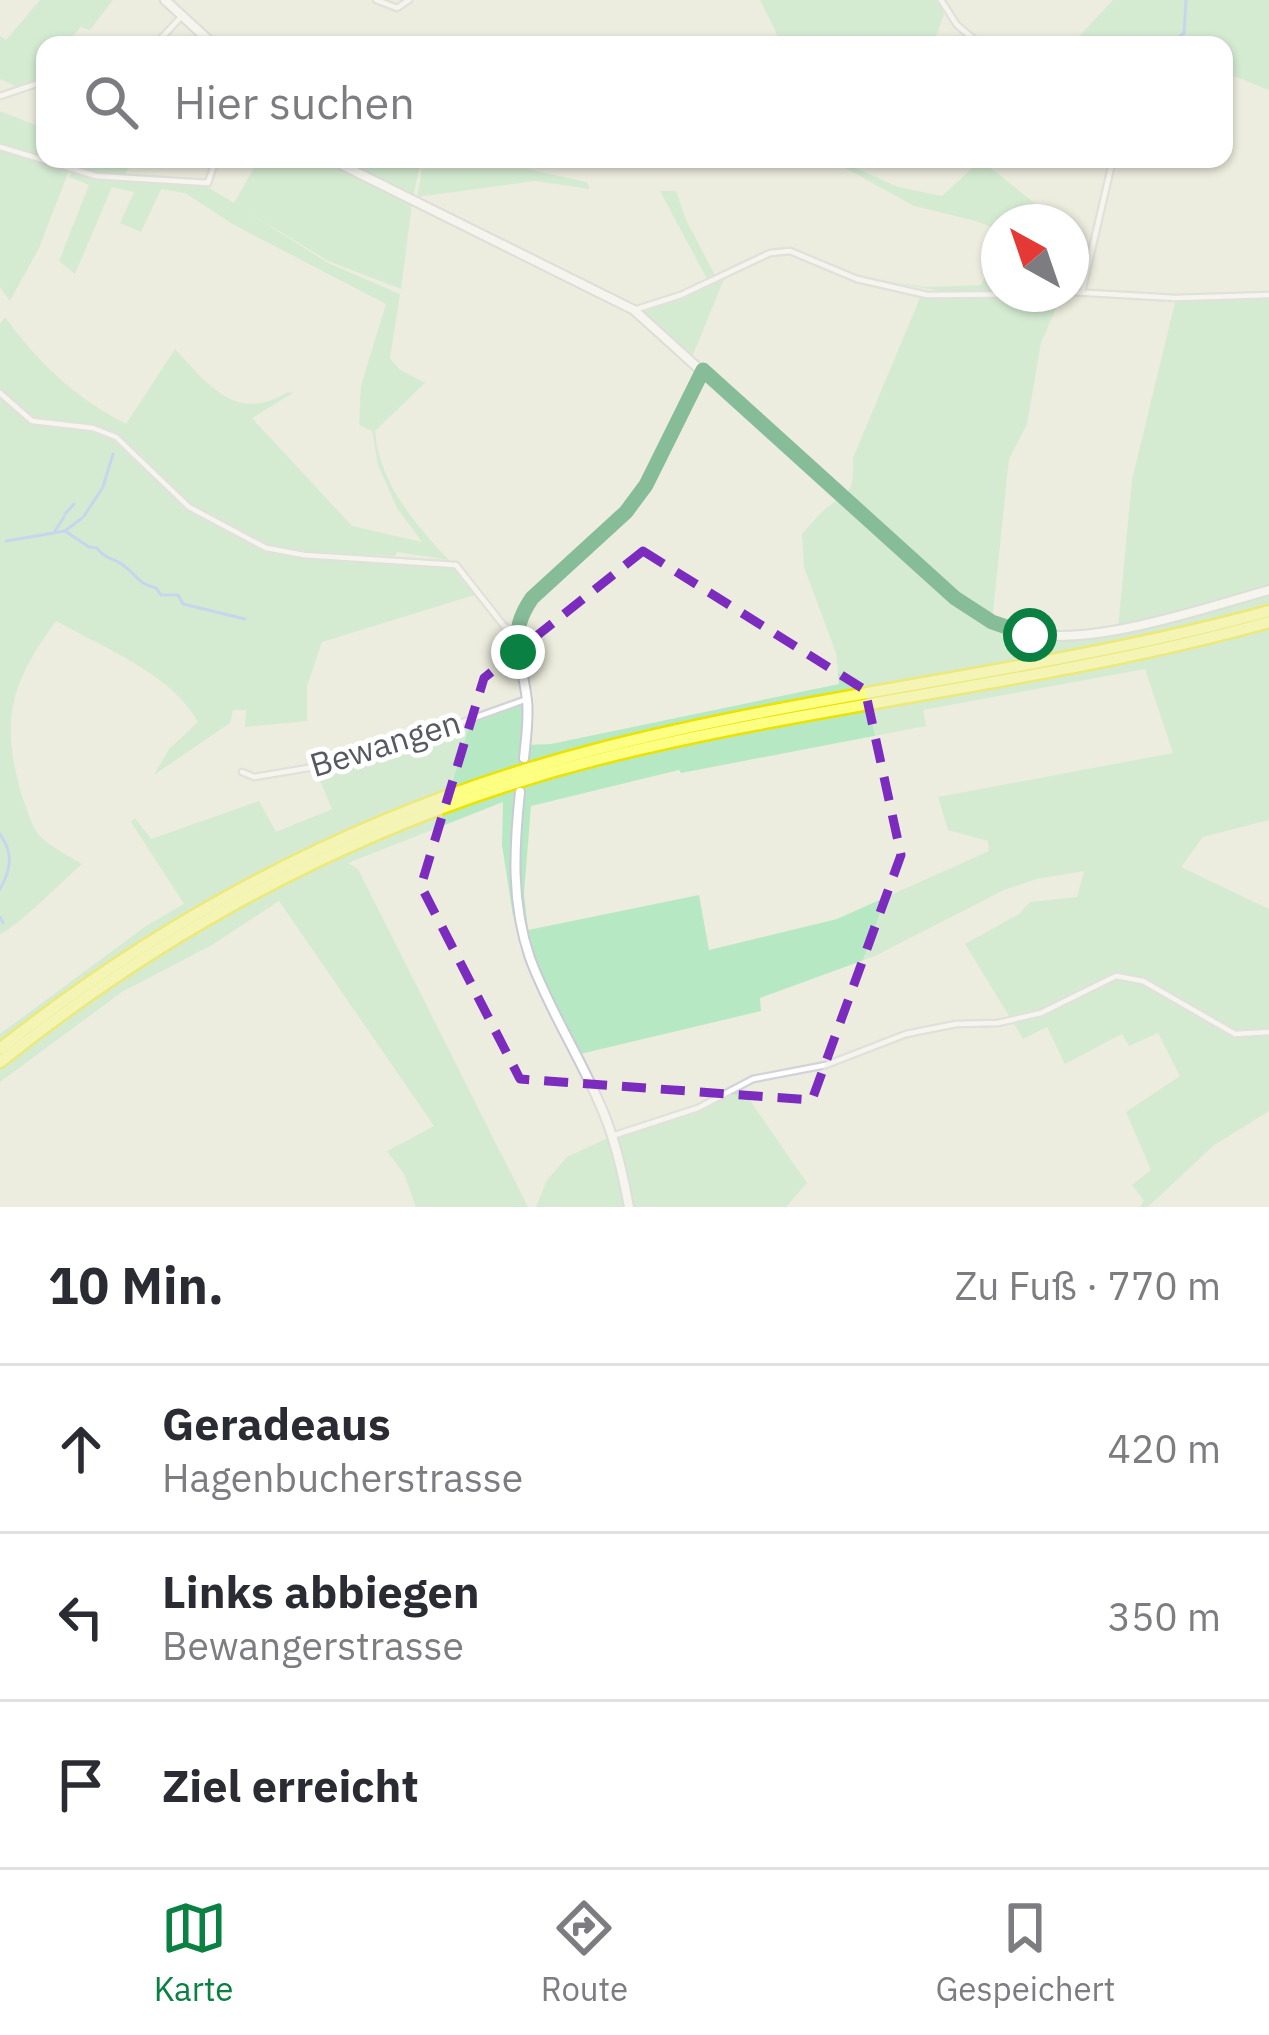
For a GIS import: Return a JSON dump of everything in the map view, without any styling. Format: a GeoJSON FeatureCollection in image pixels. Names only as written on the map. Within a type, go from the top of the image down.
{"type":"FeatureCollection","features":[{"type":"Feature","properties":{"kind":"highway"},"geometry":{"type":"LineString","coordinates":[[0,1049],[133,951],[224,896],[356,831],[457,791],[650,736],[1093,653],[1269,611]]}},
{"type":"Feature","properties":{"kind":"highway"},"geometry":{"type":"LineString","coordinates":[[0,1062],[116,975],[224,908],[321,858],[458,802],[669,742],[1097,663],[1269,622]]}},
{"type":"Feature","properties":{"kind":"street"},"geometry":{"type":"LineString","coordinates":[[165,0],[207,36]]}},
{"type":"Feature","properties":{"kind":"street"},"geometry":{"type":"LineString","coordinates":[[376,0],[397,8],[409,0]]}},
{"type":"Feature","properties":{"kind":"street"},"geometry":{"type":"LineString","coordinates":[[941,0],[971,36]]}},
{"type":"Feature","properties":{"kind":"street"},"geometry":{"type":"LineString","coordinates":[[163,36],[180,17]]}},
{"type":"Feature","properties":{"kind":"street"},"geometry":{"type":"LineString","coordinates":[[0,96],[36,84]]}},
{"type":"Feature","properties":{"kind":"street"},"geometry":{"type":"LineString","coordinates":[[0,147],[36,158]]}},
{"type":"Feature","properties":{"kind":"street"},"geometry":{"type":"LineString","coordinates":[[70,168],[96,176],[208,183],[213,168]]}},
{"type":"Feature","properties":{"kind":"street"},"geometry":{"type":"LineString","coordinates":[[348,168],[634,310],[937,584],[989,621],[1030,635],[1077,637],[1269,590]]}},
{"type":"Feature","properties":{"kind":"street"},"geometry":{"type":"LineString","coordinates":[[1089,262],[1111,168]]}},
{"type":"Feature","properties":{"kind":"street"},"geometry":{"type":"LineString","coordinates":[[634,310],[681,295],[770,253],[790,251],[856,279],[927,295],[981,295]]}},
{"type":"Feature","properties":{"kind":"street"},"geometry":{"type":"LineString","coordinates":[[1089,292],[1176,298],[1269,296]]}},
{"type":"Feature","properties":{"kind":"street"},"geometry":{"type":"LineString","coordinates":[[524,758],[527,699],[516,632],[521,614],[532,598],[604,535],[646,485],[703,370]]}},
{"type":"Feature","properties":{"kind":"street"},"geometry":{"type":"LineString","coordinates":[[0,393],[32,421],[93,428],[116,437],[189,507],[266,548],[456,565],[504,626],[516,632]]}},
{"type":"Feature","properties":{"kind":"street","name":"Bewangen"},"geometry":{"type":"LineString","coordinates":[[242,772],[254,777],[352,758],[527,699]]}},
{"type":"Feature","properties":{"kind":"street"},"geometry":{"type":"LineString","coordinates":[[520,792],[514,880],[523,931],[543,989],[599,1102],[629,1207]]}},
{"type":"Feature","properties":{"kind":"street"},"geometry":{"type":"LineString","coordinates":[[612,1136],[698,1108],[753,1079],[826,1065],[906,1034],[1041,1013],[1116,976],[1143,981],[1235,1034],[1269,1032]]}},
{"type":"Feature","properties":{"kind":"highlighted area"},"geometry":{"type":"Polygon","coordinates":[[[643,551],[865,690],[901,855],[812,1100],[520,1079],[421,886],[484,678],[643,551]]]}},
{"type":"Feature","properties":{"kind":"green space"},"geometry":{"type":"Polygon","coordinates":[[[40,0],[113,0],[90,30],[81,27],[73,36],[36,36],[36,81],[15,86],[0,79],[0,36],[6,40],[40,0]]]}},
{"type":"Feature","properties":{"kind":"green space"},"geometry":{"type":"Polygon","coordinates":[[[760,0],[939,0],[945,11],[936,36],[778,36],[760,0]]]}},
{"type":"Feature","properties":{"kind":"green space"},"geometry":{"type":"Polygon","coordinates":[[[1113,0],[1269,0],[1269,90],[1233,77],[1233,36],[1079,36],[1113,0]]]}},
{"type":"Feature","properties":{"kind":"green space"},"geometry":{"type":"Polygon","coordinates":[[[0,111],[36,125],[36,168],[70,168],[39,248],[10,301],[0,287],[0,111]]]}},
{"type":"Feature","properties":{"kind":"green space"},"geometry":{"type":"Polygon","coordinates":[[[70,168],[129,168],[122,178],[70,168]]]}},
{"type":"Feature","properties":{"kind":"green space"},"geometry":{"type":"Polygon","coordinates":[[[254,168],[343,168],[412,204],[401,289],[328,261],[243,209],[328,263],[400,294],[390,358],[399,369],[425,383],[375,431],[378,450],[401,502],[449,560],[397,552],[372,559],[456,565],[481,593],[322,642],[307,686],[307,721],[245,727],[246,710],[233,710],[230,723],[154,775],[169,749],[198,722],[171,689],[153,676],[56,621],[19,684],[12,746],[22,796],[35,829],[46,842],[82,864],[0,934],[0,324],[5,317],[59,378],[126,424],[175,349],[211,386],[238,402],[253,404],[293,393],[252,418],[352,526],[422,542],[397,508],[378,465],[372,431],[359,425],[361,385],[386,304],[234,225],[185,193],[161,189],[141,232],[120,223],[134,192],[112,187],[75,274],[59,261],[89,185],[69,177],[72,171],[124,181],[201,183],[234,203],[254,168]]]}},
{"type":"Feature","properties":{"kind":"green space"},"geometry":{"type":"Polygon","coordinates":[[[354,168],[419,168],[413,199],[354,168]]]}},
{"type":"Feature","properties":{"kind":"green space"},"geometry":{"type":"Polygon","coordinates":[[[845,168],[942,196],[972,168],[991,168],[1036,204],[981,204],[981,223],[914,206],[845,168]]]}},
{"type":"Feature","properties":{"kind":"green space"},"geometry":{"type":"Polygon","coordinates":[[[422,169],[527,169],[587,182],[590,189],[535,181],[417,197],[422,169]]]}},
{"type":"Feature","properties":{"kind":"green space"},"geometry":{"type":"Polygon","coordinates":[[[660,191],[676,191],[715,275],[707,279],[660,191]]]}},
{"type":"Feature","properties":{"kind":"green space"},"geometry":{"type":"Polygon","coordinates":[[[726,274],[693,355],[642,312],[642,308],[664,303],[726,274]]]}},
{"type":"Feature","properties":{"kind":"green space"},"geometry":{"type":"Polygon","coordinates":[[[868,278],[926,287],[981,285],[981,312],[1054,312],[1041,343],[1027,424],[1009,459],[992,622],[1053,638],[1118,628],[1132,480],[1176,298],[1269,295],[1269,820],[1203,837],[1181,867],[1269,909],[1269,1111],[1213,1146],[1148,1207],[1140,1207],[1144,1201],[1132,1185],[1151,1170],[1126,1112],[1180,1076],[1158,1033],[1129,1046],[1122,1034],[1065,1064],[1047,1027],[1023,1039],[965,944],[1019,914],[1030,902],[1077,897],[1084,871],[1004,890],[875,956],[760,998],[761,1011],[576,1055],[543,989],[519,915],[513,916],[502,845],[503,802],[348,863],[358,869],[528,1207],[416,1207],[404,1174],[387,1151],[434,1126],[279,901],[212,945],[122,992],[0,1082],[0,1034],[146,926],[184,904],[131,822],[135,818],[151,839],[259,801],[276,832],[332,809],[314,767],[390,748],[527,699],[526,745],[551,744],[839,684],[836,653],[804,567],[802,534],[850,487],[853,458],[922,293],[963,295],[868,278]],[[1145,669],[923,710],[926,726],[679,770],[531,806],[524,893],[528,930],[699,895],[709,950],[837,919],[989,851],[988,841],[948,830],[938,797],[1173,753],[1145,669]]]}},
{"type":"Feature","properties":{"kind":"green space"},"geometry":{"type":"Polygon","coordinates":[[[740,1086],[807,1183],[786,1207],[536,1207],[547,1180],[567,1157],[612,1136],[698,1108],[740,1086]]]}},
{"type":"Feature","properties":{"kind":"waterway"},"geometry":{"type":"LineString","coordinates":[[1180,36],[1186,0]]}},
{"type":"Feature","properties":{"kind":"waterway"},"geometry":{"type":"LineString","coordinates":[[84,516],[103,487],[113,454]]}},
{"type":"Feature","properties":{"kind":"waterway"},"geometry":{"type":"LineString","coordinates":[[65,514],[74,504]]}},
{"type":"Feature","properties":{"kind":"waterway"},"geometry":{"type":"LineString","coordinates":[[55,531],[64,517]]}},
{"type":"Feature","properties":{"kind":"waterway"},"geometry":{"type":"LineString","coordinates":[[65,531],[82,518]]}},
{"type":"Feature","properties":{"kind":"waterway"},"geometry":{"type":"LineString","coordinates":[[6,541],[65,531],[123,565],[161,595],[178,595],[183,604],[245,619]]}},
{"type":"Feature","properties":{"kind":"waterway"},"geometry":{"type":"LineString","coordinates":[[0,834],[9,862],[0,889]]}},
{"type":"Feature","properties":{"kind":"waterway"},"geometry":{"type":"LineString","coordinates":[[0,917],[3,923]]}},
{"type":"Feature","properties":{"kind":"route"},"geometry":{"type":"LineString","coordinates":[[518,652],[521,614],[532,598],[626,512],[646,485],[703,370],[937,584],[975,613],[1030,635]]}}]}
